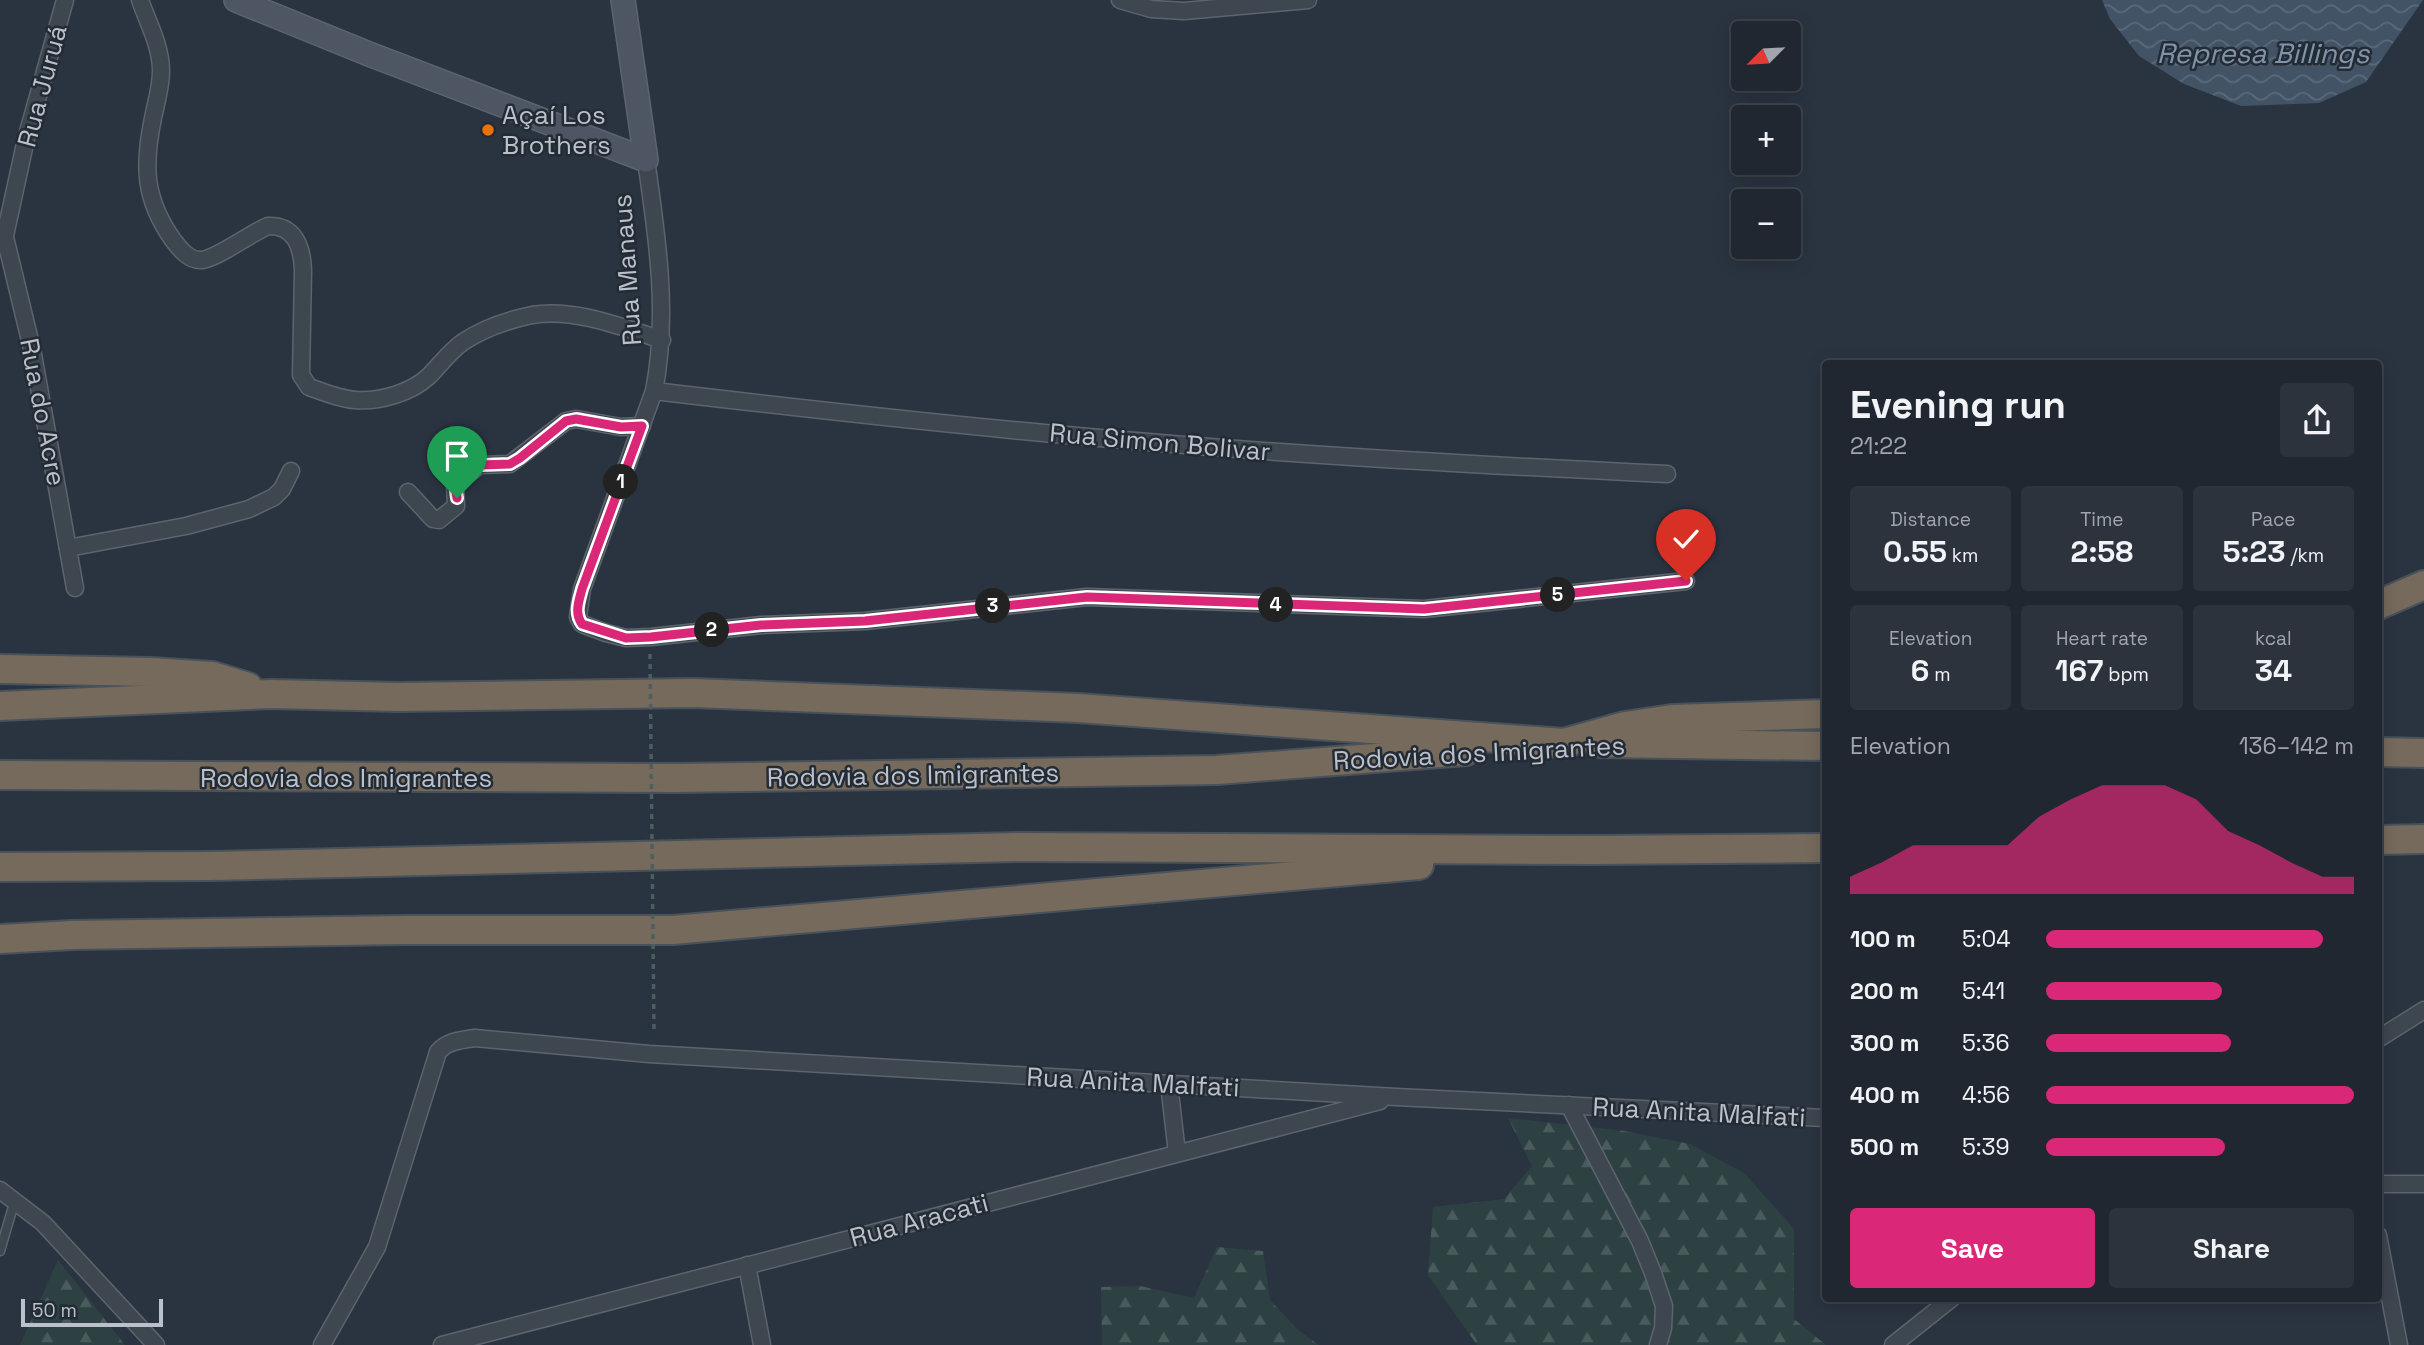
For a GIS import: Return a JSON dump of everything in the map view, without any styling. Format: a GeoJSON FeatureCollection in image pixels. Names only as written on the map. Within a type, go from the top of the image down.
{"type":"FeatureCollection","features":[{"type":"Feature","properties":{"kind":"highway"},"geometry":{"type":"LineString","coordinates":[[2382,603],[2424,585]]}},
{"type":"Feature","properties":{"kind":"highway"},"geometry":{"type":"LineString","coordinates":[[0,669],[212,676],[271,694]]}},
{"type":"Feature","properties":{"kind":"highway"},"geometry":{"type":"LineString","coordinates":[[0,706],[271,694],[399,698],[720,694],[1078,709],[1564,743],[1625,726],[1672,719],[1822,714]]}},
{"type":"Feature","properties":{"kind":"highway","name":"Rodovia dos Imigrantes"},"geometry":{"type":"LineString","coordinates":[[0,775],[675,778],[1217,770],[1564,743],[1822,746]]}},
{"type":"Feature","properties":{"kind":"highway"},"geometry":{"type":"LineString","coordinates":[[2382,752],[2424,753]]}},
{"type":"Feature","properties":{"kind":"highway"},"geometry":{"type":"LineString","coordinates":[[2382,840],[2424,839]]}},
{"type":"Feature","properties":{"kind":"highway"},"geometry":{"type":"LineString","coordinates":[[0,867],[209,866],[1020,847],[1592,850],[1822,848]]}},
{"type":"Feature","properties":{"kind":"highway"},"geometry":{"type":"LineString","coordinates":[[0,939],[72,935],[390,930],[673,930],[1592,850]]}},
{"type":"Feature","properties":{"kind":"street","name":"Rua Juruá"},"geometry":{"type":"LineString","coordinates":[[0,254],[26,139],[65,0]]}},
{"type":"Feature","properties":{"kind":"street"},"geometry":{"type":"LineString","coordinates":[[140,0],[155,39],[161,74],[149,136],[147,162],[147,181],[154,208],[179,248],[195,259],[208,258],[268,226],[278,225],[296,237],[303,256],[301,375],[309,387],[351,400],[377,399],[402,392],[427,378],[461,343],[498,324],[533,315],[552,313],[570,316],[662,340]]}},
{"type":"Feature","properties":{"kind":"street"},"geometry":{"type":"LineString","coordinates":[[236,0],[646,160]]}},
{"type":"Feature","properties":{"kind":"street","name":"Rua Manaus"},"geometry":{"type":"LineString","coordinates":[[623,0],[657,233],[662,340],[654,391],[582,589],[579,620],[589,628],[626,638],[651,637],[761,625],[865,621],[1087,597],[1424,609],[1686,581]]}},
{"type":"Feature","properties":{"kind":"street"},"geometry":{"type":"LineString","coordinates":[[1120,0],[1151,9],[1184,11],[1308,0]]}},
{"type":"Feature","properties":{"kind":"street","name":"Rua do Acre"},"geometry":{"type":"LineString","coordinates":[[3,236],[32,349],[75,588]]}},
{"type":"Feature","properties":{"kind":"street","name":"Rua Simon Bolivar"},"geometry":{"type":"LineString","coordinates":[[654,391],[961,425],[1160,443],[1485,465],[1667,474]]}},
{"type":"Feature","properties":{"kind":"street"},"geometry":{"type":"LineString","coordinates":[[408,492],[433,519],[439,520],[456,506],[455,484],[464,476],[480,465],[510,464],[566,421],[576,419],[621,427],[642,426]]}},
{"type":"Feature","properties":{"kind":"street"},"geometry":{"type":"LineString","coordinates":[[68,548],[186,526],[249,509],[274,497],[282,489],[291,471]]}},
{"type":"Feature","properties":{"kind":"street"},"geometry":{"type":"LineString","coordinates":[[2382,1036],[2424,1010]]}},
{"type":"Feature","properties":{"kind":"street","name":"Rua Anita Malfati"},"geometry":{"type":"LineString","coordinates":[[322,1345],[377,1247],[438,1052],[443,1046],[459,1040],[475,1038],[649,1054],[1396,1097],[1822,1118]]}},
{"type":"Feature","properties":{"kind":"street"},"geometry":{"type":"LineString","coordinates":[[1169,1084],[1177,1153]]}},
{"type":"Feature","properties":{"kind":"street","name":"Rua Aracati"},"geometry":{"type":"LineString","coordinates":[[442,1345],[1396,1097]]}},
{"type":"Feature","properties":{"kind":"street"},"geometry":{"type":"LineString","coordinates":[[1569,1105],[1634,1230],[1653,1273],[1664,1306],[1663,1328],[1658,1345]]}},
{"type":"Feature","properties":{"kind":"street"},"geometry":{"type":"LineString","coordinates":[[2382,1184],[2424,1184]]}},
{"type":"Feature","properties":{"kind":"street"},"geometry":{"type":"LineString","coordinates":[[0,1190],[43,1223],[156,1345]]}},
{"type":"Feature","properties":{"kind":"street"},"geometry":{"type":"LineString","coordinates":[[2382,1256],[2399,1345]]}},
{"type":"Feature","properties":{"kind":"street"},"geometry":{"type":"LineString","coordinates":[[747,1265],[762,1345]]}},
{"type":"Feature","properties":{"kind":"street"},"geometry":{"type":"LineString","coordinates":[[1893,1345],[1947,1302]]}},
{"type":"Feature","properties":{"kind":"lane"},"geometry":{"type":"LineString","coordinates":[[0,1251],[16,1200]]}},
{"type":"Feature","properties":{"kind":"path"},"geometry":{"type":"LineString","coordinates":[[650,654],[654,1031]]}},
{"type":"Feature","properties":{"kind":"green space"},"geometry":{"type":"Polygon","coordinates":[[[1508,1118],[1624,1131],[1690,1144],[1744,1173],[1794,1229],[1794,1319],[1826,1345],[1477,1345],[1428,1275],[1433,1207],[1504,1199],[1532,1166],[1508,1118]]]}},
{"type":"Feature","properties":{"kind":"green space"},"geometry":{"type":"Polygon","coordinates":[[[1217,1247],[1263,1251],[1270,1300],[1298,1330],[1319,1345],[1102,1345],[1101,1287],[1140,1286],[1194,1298],[1217,1247]]]}},
{"type":"Feature","properties":{"kind":"green space"},"geometry":{"type":"Polygon","coordinates":[[[58,1260],[125,1345],[20,1345],[58,1260]]]}},
{"type":"Feature","properties":{"kind":"water","name":"Represa Billings"},"geometry":{"type":"Polygon","coordinates":[[[2102,0],[2423,0],[2366,82],[2319,103],[2241,106],[2184,84],[2139,56],[2110,19],[2102,0]]]}},
{"type":"Feature","properties":{"kind":"place","name":"Açaí Los Brothers"},"geometry":{"type":"Point","coordinates":[488,130]}},
{"type":"Feature","properties":{"kind":"route"},"geometry":{"type":"LineString","coordinates":[[457,498],[455,484],[464,476],[480,465],[510,464],[566,421],[576,419],[621,427],[642,426],[582,589],[578,609],[582,624],[626,638],[761,625],[865,621],[1087,597],[1424,609],[1686,581]]}}]}
